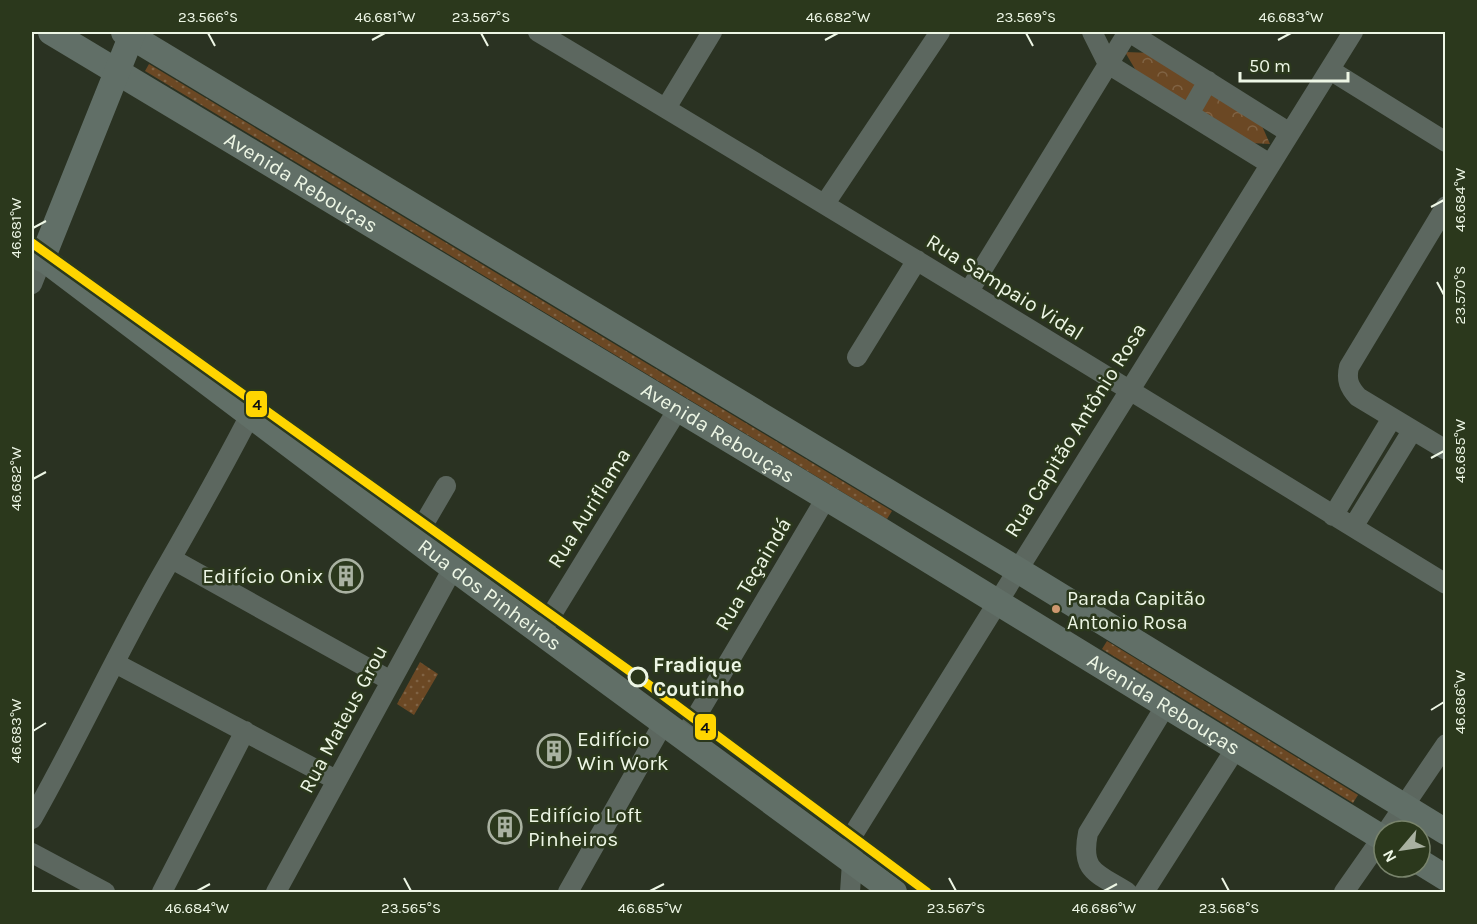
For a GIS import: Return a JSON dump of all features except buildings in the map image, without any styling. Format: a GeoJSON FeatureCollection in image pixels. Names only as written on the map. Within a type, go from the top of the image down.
{"type":"FeatureCollection","features":[{"type":"Feature","properties":{"kind":"main road","name":"Avenida Rebouças"},"geometry":{"type":"LineString","coordinates":[[51,32],[1372,829]]}},
{"type":"Feature","properties":{"kind":"main road","name":"Avenida Rebouças"},"geometry":{"type":"LineString","coordinates":[[129,33],[1016,569],[1446,832]]}},
{"type":"Feature","properties":{"kind":"main road"},"geometry":{"type":"LineString","coordinates":[[37,255],[117,71],[129,33]]}},
{"type":"Feature","properties":{"kind":"main road","name":"Rua dos Pinheiros"},"geometry":{"type":"LineString","coordinates":[[37,255],[453,568],[894,892]]}},
{"type":"Feature","properties":{"kind":"main road"},"geometry":{"type":"LineString","coordinates":[[1432,869],[1446,878]]}},
{"type":"Feature","properties":{"kind":"street","name":"Rua Sampaio Vidal"},"geometry":{"type":"LineString","coordinates":[[538,32],[826,202],[1127,390],[1446,584]]}},
{"type":"Feature","properties":{"kind":"street"},"geometry":{"type":"LineString","coordinates":[[666,108],[712,32]]}},
{"type":"Feature","properties":{"kind":"street"},"geometry":{"type":"LineString","coordinates":[[826,202],[940,32]]}},
{"type":"Feature","properties":{"kind":"street"},"geometry":{"type":"LineString","coordinates":[[1092,32],[1108,64],[1270,165]]}},
{"type":"Feature","properties":{"kind":"street"},"geometry":{"type":"LineString","coordinates":[[969,291],[1128,32],[1290,133]]}},
{"type":"Feature","properties":{"kind":"street","name":"Rua Capitão Antônio Rosa"},"geometry":{"type":"LineString","coordinates":[[850,892],[854,832],[1127,390],[1353,32]]}},
{"type":"Feature","properties":{"kind":"street"},"geometry":{"type":"LineString","coordinates":[[1330,69],[1446,142]]}},
{"type":"Feature","properties":{"kind":"street"},"geometry":{"type":"LineString","coordinates":[[1189,114],[1208,81]]}},
{"type":"Feature","properties":{"kind":"street"},"geometry":{"type":"LineString","coordinates":[[1446,206],[1349,367],[1347,378],[1350,388],[1358,397],[1446,450]]}},
{"type":"Feature","properties":{"kind":"street"},"geometry":{"type":"LineString","coordinates":[[32,284],[37,255]]}},
{"type":"Feature","properties":{"kind":"street"},"geometry":{"type":"LineString","coordinates":[[857,357],[917,260]]}},
{"type":"Feature","properties":{"kind":"street","name":"Rua Auriflama"},"geometry":{"type":"LineString","coordinates":[[541,632],[678,409]]}},
{"type":"Feature","properties":{"kind":"street"},"geometry":{"type":"LineString","coordinates":[[32,819],[250,415]]}},
{"type":"Feature","properties":{"kind":"street"},"geometry":{"type":"LineString","coordinates":[[1334,516],[1392,418]]}},
{"type":"Feature","properties":{"kind":"street"},"geometry":{"type":"LineString","coordinates":[[1353,527],[1412,431]]}},
{"type":"Feature","properties":{"kind":"street"},"geometry":{"type":"LineString","coordinates":[[415,539],[446,486]]}},
{"type":"Feature","properties":{"kind":"street","name":"Rua Teçaindá"},"geometry":{"type":"LineString","coordinates":[[568,892],[826,498]]}},
{"type":"Feature","properties":{"kind":"street"},"geometry":{"type":"LineString","coordinates":[[172,559],[391,681]]}},
{"type":"Feature","properties":{"kind":"street","name":"Rua Mateus Grou"},"geometry":{"type":"LineString","coordinates":[[276,892],[453,568]]}},
{"type":"Feature","properties":{"kind":"street"},"geometry":{"type":"LineString","coordinates":[[115,663],[336,780]]}},
{"type":"Feature","properties":{"kind":"street"},"geometry":{"type":"LineString","coordinates":[[1126,892],[1094,870],[1086,861],[1084,852],[1088,833],[1166,705]]}},
{"type":"Feature","properties":{"kind":"street"},"geometry":{"type":"LineString","coordinates":[[162,892],[245,731]]}},
{"type":"Feature","properties":{"kind":"street"},"geometry":{"type":"LineString","coordinates":[[1395,819],[1446,744]]}},
{"type":"Feature","properties":{"kind":"street"},"geometry":{"type":"LineString","coordinates":[[1144,892],[1236,748]]}},
{"type":"Feature","properties":{"kind":"street"},"geometry":{"type":"LineString","coordinates":[[32,853],[105,892]]}},
{"type":"Feature","properties":{"kind":"street"},"geometry":{"type":"LineString","coordinates":[[1344,892],[1372,853]]}},
{"type":"Feature","properties":{"kind":"green space"},"geometry":{"type":"Polygon","coordinates":[[[1125,52],[1153,53],[1262,126],[1270,144],[1250,143],[1142,81],[1125,52]]]}},
{"type":"Feature","properties":{"kind":"green space"},"geometry":{"type":"Polygon","coordinates":[[[149,64],[892,511],[887,519],[145,71],[149,64]]]}},
{"type":"Feature","properties":{"kind":"green space"},"geometry":{"type":"Polygon","coordinates":[[[1107,641],[1358,795],[1353,803],[1102,649],[1107,641]]]}},
{"type":"Feature","properties":{"kind":"green space"},"geometry":{"type":"Polygon","coordinates":[[[420,662],[438,674],[414,715],[397,704],[420,662]]]}},
{"type":"Feature","properties":{"kind":"transit line","name":"4"},"geometry":{"type":"LineString","coordinates":[[32,243],[645,682],[927,892]]}},
{"type":"Feature","properties":{"kind":"place","name":"Edifício Onix"},"geometry":{"type":"Point","coordinates":[346,576]}},
{"type":"Feature","properties":{"kind":"place","name":"Parada Capitão Antonio Rosa"},"geometry":{"type":"Point","coordinates":[1056,609]}},
{"type":"Feature","properties":{"kind":"place","name":"Fradique Coutinho"},"geometry":{"type":"Point","coordinates":[638,677]}},
{"type":"Feature","properties":{"kind":"place","name":"Edifício Win Work"},"geometry":{"type":"Point","coordinates":[554,751]}},
{"type":"Feature","properties":{"kind":"place","name":"Edifício Loft Pinheiros"},"geometry":{"type":"Point","coordinates":[505,827]}}]}
